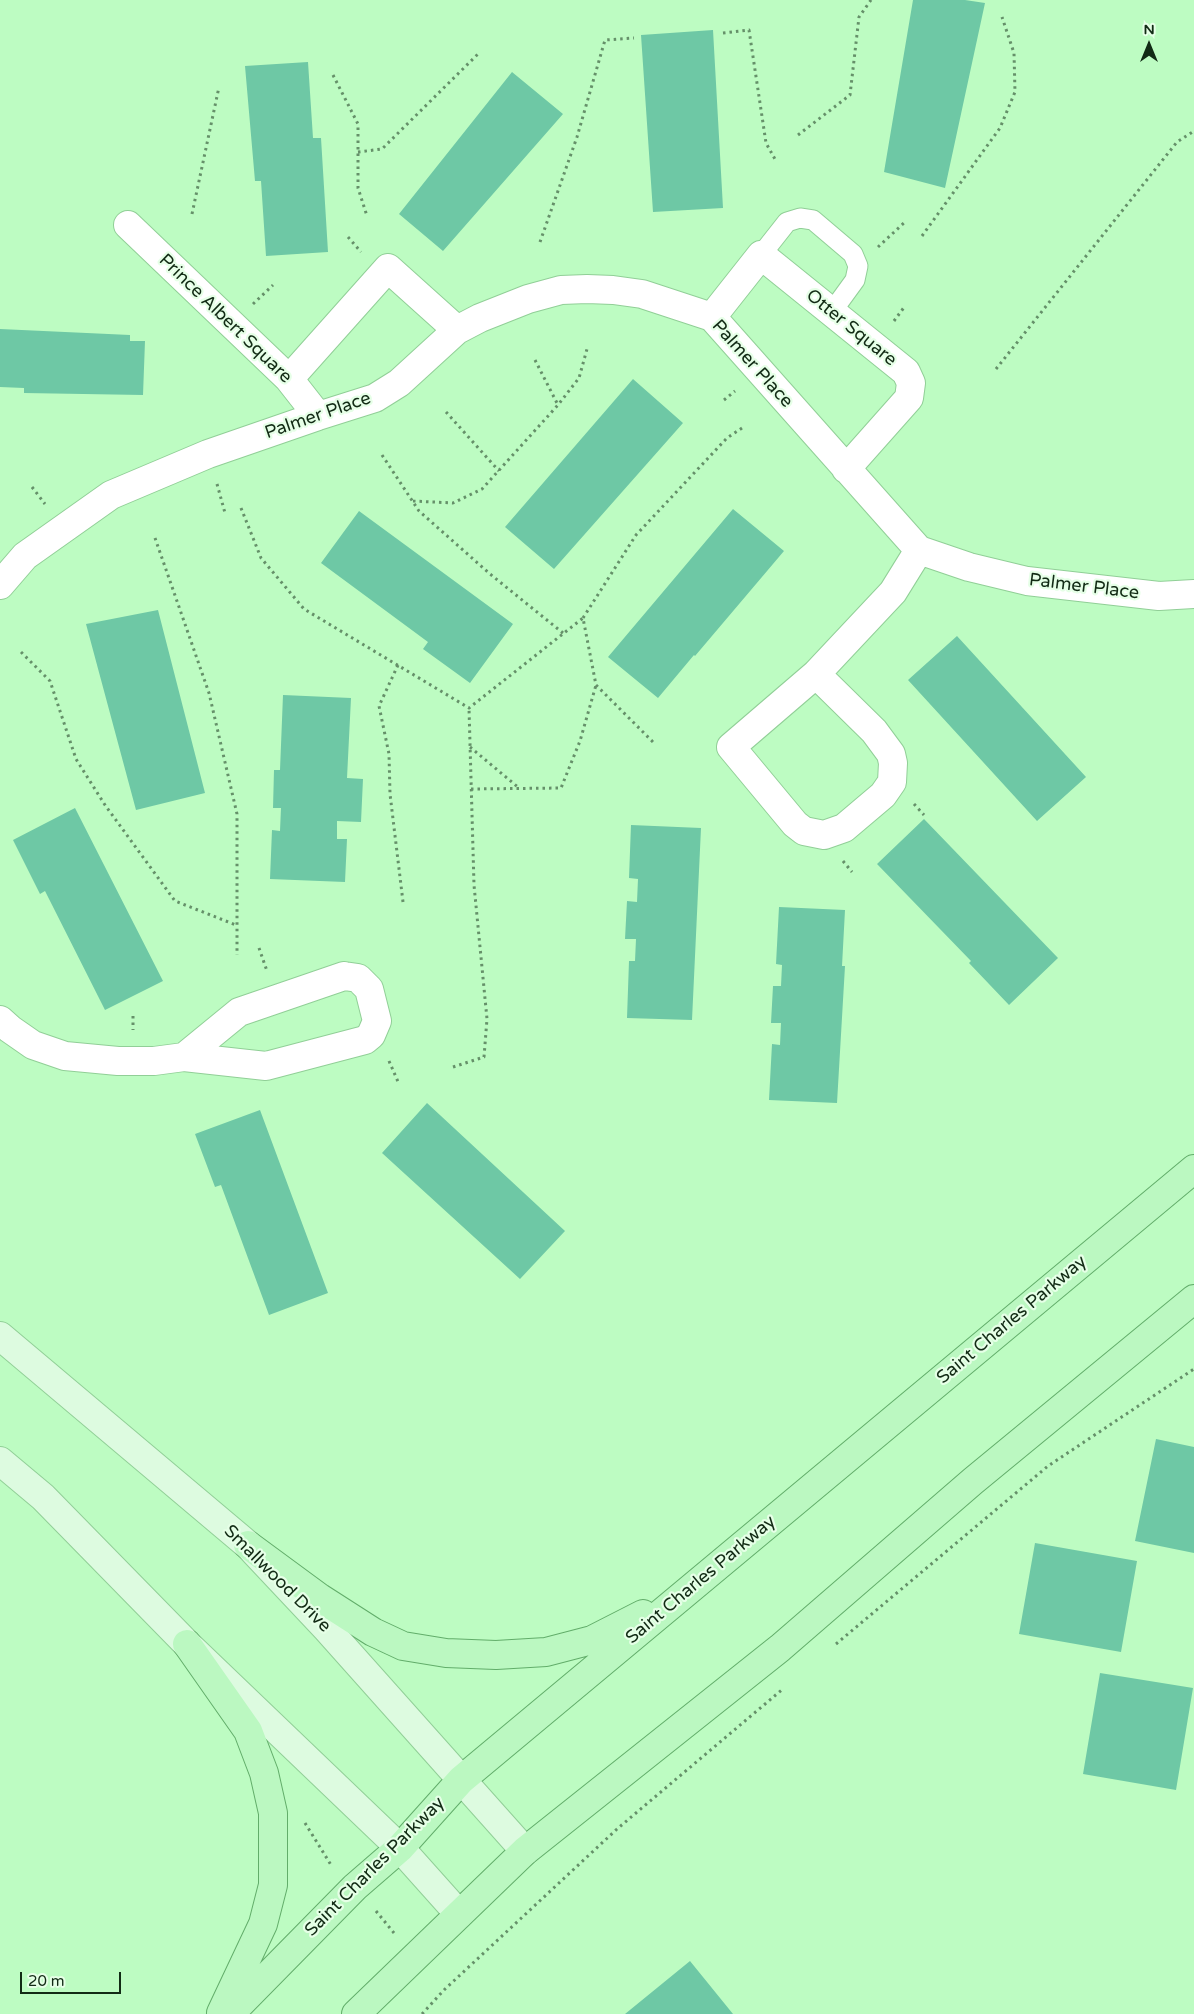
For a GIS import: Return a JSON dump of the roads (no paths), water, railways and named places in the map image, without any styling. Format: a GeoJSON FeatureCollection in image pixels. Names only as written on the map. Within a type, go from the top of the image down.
{"type":"FeatureCollection","features":[{"type":"Feature","properties":{"kind":"main road","name":"Saint Charles Parkway"},"geometry":{"type":"LineString","coordinates":[[230,2014],[355,1887],[400,1848],[461,1780],[1194,1169]]}},
{"type":"Feature","properties":{"kind":"main road"},"geometry":{"type":"LineString","coordinates":[[356,2014],[525,1851],[780,1648],[973,1481],[1194,1299]]}},
{"type":"Feature","properties":{"kind":"main road","name":"Smallwood Drive"},"geometry":{"type":"LineString","coordinates":[[0,1336],[248,1545],[327,1629],[525,1851]]}},
{"type":"Feature","properties":{"kind":"main road"},"geometry":{"type":"LineString","coordinates":[[0,1461],[43,1496],[187,1644],[400,1848],[459,1914]]}},
{"type":"Feature","properties":{"kind":"main road"},"geometry":{"type":"LineString","coordinates":[[248,1545],[320,1598],[373,1632],[403,1646],[446,1653],[496,1655],[546,1652],[592,1640],[685,1593]]}},
{"type":"Feature","properties":{"kind":"main road"},"geometry":{"type":"LineString","coordinates":[[187,1644],[248,1731],[264,1774],[273,1813],[274,1851],[272,1885],[263,1924],[221,2014]]}},
{"type":"Feature","properties":{"kind":"street","name":"Prince Albert Square"},"geometry":{"type":"LineString","coordinates":[[128,225],[289,379],[318,416]]}},
{"type":"Feature","properties":{"kind":"street"},"geometry":{"type":"LineString","coordinates":[[712,317],[761,255]]}},
{"type":"Feature","properties":{"kind":"street","name":"Otter Square"},"geometry":{"type":"LineString","coordinates":[[761,255],[906,372],[911,383],[909,398],[846,470]]}},
{"type":"Feature","properties":{"kind":"street"},"geometry":{"type":"LineString","coordinates":[[289,379],[388,268],[457,330]]}},
{"type":"Feature","properties":{"kind":"street","name":"Palmer Place"},"geometry":{"type":"LineString","coordinates":[[0,585],[25,556],[111,495],[175,467],[318,416],[375,398],[399,383],[457,330],[480,318],[528,299],[561,290],[587,289],[642,294],[712,317],[919,550],[969,567],[1027,581],[1159,596],[1194,594]]}},
{"type":"Feature","properties":{"kind":"street"},"geometry":{"type":"LineString","coordinates":[[816,674],[874,731],[891,754],[894,771],[892,782],[883,795],[844,828],[824,835],[804,831],[795,824],[731,747],[816,674],[893,592],[919,550]]}},
{"type":"Feature","properties":{"kind":"street"},"geometry":{"type":"LineString","coordinates":[[0,1020],[33,1045],[65,1056],[118,1061],[154,1061],[184,1057],[266,1066],[365,1040],[375,1029],[377,1015],[366,984],[353,976],[344,976],[239,1012],[184,1057]]}},
{"type":"Feature","properties":{"kind":"lane"},"geometry":{"type":"LineString","coordinates":[[761,255],[788,222],[800,218],[813,220],[853,254],[858,266],[855,280],[831,313]]}}]}
